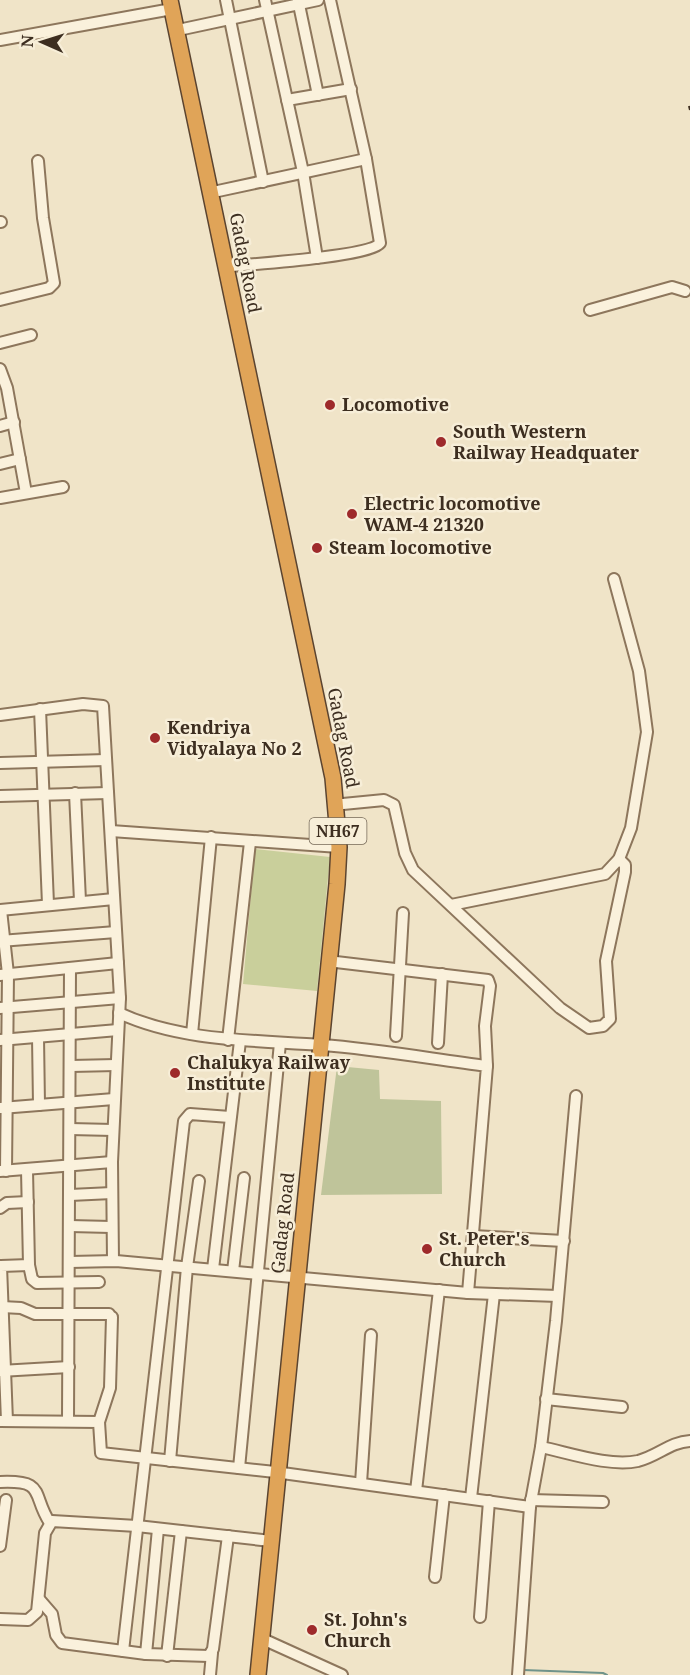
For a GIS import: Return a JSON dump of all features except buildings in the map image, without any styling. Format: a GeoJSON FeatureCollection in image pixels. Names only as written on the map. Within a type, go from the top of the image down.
{"type":"FeatureCollection","features":[{"type":"Feature","properties":{"kind":"highway","name":"Gadag Road"},"geometry":{"type":"LineString","coordinates":[[173,3],[183,29],[218,192],[343,804],[344,875],[336,962],[324,1045]]}},
{"type":"Feature","properties":{"kind":"highway","name":"Gadag Road"},"geometry":{"type":"LineString","coordinates":[[173,3],[333,778],[339,846],[324,1045],[281,1473],[265,1675]]}},
{"type":"Feature","properties":{"kind":"highway","name":"Gadag Road"},"geometry":{"type":"LineString","coordinates":[[258,1675],[271,1541],[281,1473]]}},
{"type":"Feature","properties":{"kind":"street"},"geometry":{"type":"LineString","coordinates":[[226,0],[263,182]]}},
{"type":"Feature","properties":{"kind":"street"},"geometry":{"type":"LineString","coordinates":[[264,0],[303,172],[317,258]]}},
{"type":"Feature","properties":{"kind":"street"},"geometry":{"type":"LineString","coordinates":[[183,29],[267,12],[299,2],[318,0]]}},
{"type":"Feature","properties":{"kind":"street"},"geometry":{"type":"LineString","coordinates":[[232,267],[317,258],[375,248],[380,243],[366,159],[330,0]]}},
{"type":"Feature","properties":{"kind":"street"},"geometry":{"type":"LineString","coordinates":[[299,2],[318,95]]}},
{"type":"Feature","properties":{"kind":"street"},"geometry":{"type":"LineString","coordinates":[[0,40],[173,3]]}},
{"type":"Feature","properties":{"kind":"street"},"geometry":{"type":"LineString","coordinates":[[287,100],[351,90]]}},
{"type":"Feature","properties":{"kind":"street"},"geometry":{"type":"LineString","coordinates":[[218,192],[366,159]]}},
{"type":"Feature","properties":{"kind":"street"},"geometry":{"type":"LineString","coordinates":[[0,300],[49,288],[54,283],[43,218],[38,161]]}},
{"type":"Feature","properties":{"kind":"street"},"geometry":{"type":"LineString","coordinates":[[590,309],[672,287],[685,291]]}},
{"type":"Feature","properties":{"kind":"street"},"geometry":{"type":"LineString","coordinates":[[0,343],[31,335]]}},
{"type":"Feature","properties":{"kind":"street"},"geometry":{"type":"LineString","coordinates":[[0,369],[14,423],[26,493]]}},
{"type":"Feature","properties":{"kind":"street"},"geometry":{"type":"LineString","coordinates":[[0,426],[14,423]]}},
{"type":"Feature","properties":{"kind":"street"},"geometry":{"type":"LineString","coordinates":[[0,464],[20,459]]}},
{"type":"Feature","properties":{"kind":"street"},"geometry":{"type":"LineString","coordinates":[[0,498],[63,487]]}},
{"type":"Feature","properties":{"kind":"street"},"geometry":{"type":"LineString","coordinates":[[451,904],[605,874],[619,859],[631,828],[647,732],[639,671],[614,579]]}},
{"type":"Feature","properties":{"kind":"street"},"geometry":{"type":"LineString","coordinates":[[0,715],[83,704],[103,706],[120,998],[112,1162],[113,1261]]}},
{"type":"Feature","properties":{"kind":"street"},"geometry":{"type":"LineString","coordinates":[[40,709],[48,904]]}},
{"type":"Feature","properties":{"kind":"street"},"geometry":{"type":"LineString","coordinates":[[0,763],[106,760]]}},
{"type":"Feature","properties":{"kind":"street"},"geometry":{"type":"LineString","coordinates":[[75,793],[80,901]]}},
{"type":"Feature","properties":{"kind":"street"},"geometry":{"type":"LineString","coordinates":[[0,796],[108,793]]}},
{"type":"Feature","properties":{"kind":"street"},"geometry":{"type":"LineString","coordinates":[[343,804],[384,800],[394,805],[408,861],[413,870],[581,1026],[597,1028],[608,1023],[611,1012],[606,961],[625,872],[625,865],[619,859]]}},
{"type":"Feature","properties":{"kind":"street"},"geometry":{"type":"LineString","coordinates":[[111,831],[211,837],[250,842],[339,846]]}},
{"type":"Feature","properties":{"kind":"street"},"geometry":{"type":"LineString","coordinates":[[192,1034],[211,837]]}},
{"type":"Feature","properties":{"kind":"street"},"geometry":{"type":"LineString","coordinates":[[228,1040],[250,842]]}},
{"type":"Feature","properties":{"kind":"street"},"geometry":{"type":"LineString","coordinates":[[112,1162],[3,1171],[4,975],[0,910],[114,899]]}},
{"type":"Feature","properties":{"kind":"street"},"geometry":{"type":"LineString","coordinates":[[396,1036],[403,913]]}},
{"type":"Feature","properties":{"kind":"street"},"geometry":{"type":"LineString","coordinates":[[3,940],[116,932]]}},
{"type":"Feature","properties":{"kind":"street"},"geometry":{"type":"LineString","coordinates":[[336,962],[483,978],[490,982],[485,1026],[487,1066],[468,1293]]}},
{"type":"Feature","properties":{"kind":"street"},"geometry":{"type":"LineString","coordinates":[[4,975],[118,963]]}},
{"type":"Feature","properties":{"kind":"street"},"geometry":{"type":"LineString","coordinates":[[68,1422],[70,968]]}},
{"type":"Feature","properties":{"kind":"street"},"geometry":{"type":"LineString","coordinates":[[438,1043],[442,974]]}},
{"type":"Feature","properties":{"kind":"street"},"geometry":{"type":"LineString","coordinates":[[4,1008],[120,998]]}},
{"type":"Feature","properties":{"kind":"street"},"geometry":{"type":"LineString","coordinates":[[119,1013],[142,1024],[228,1040],[324,1045],[487,1066]]}},
{"type":"Feature","properties":{"kind":"street"},"geometry":{"type":"LineString","coordinates":[[4,1040],[118,1030]]}},
{"type":"Feature","properties":{"kind":"street"},"geometry":{"type":"LineString","coordinates":[[38,1037],[39,1105]]}},
{"type":"Feature","properties":{"kind":"street"},"geometry":{"type":"LineString","coordinates":[[213,1269],[240,1041]]}},
{"type":"Feature","properties":{"kind":"street"},"geometry":{"type":"LineString","coordinates":[[239,1468],[280,1044]]}},
{"type":"Feature","properties":{"kind":"street"},"geometry":{"type":"LineString","coordinates":[[71,1066],[116,1065]]}},
{"type":"Feature","properties":{"kind":"street"},"geometry":{"type":"LineString","coordinates":[[518,1675],[531,1503],[541,1447],[558,1296],[576,1096]]}},
{"type":"Feature","properties":{"kind":"street"},"geometry":{"type":"LineString","coordinates":[[3,1108],[114,1099]]}},
{"type":"Feature","properties":{"kind":"street"},"geometry":{"type":"LineString","coordinates":[[123,1651],[185,1117],[196,1113],[230,1117]]}},
{"type":"Feature","properties":{"kind":"street"},"geometry":{"type":"LineString","coordinates":[[70,1129],[113,1130]]}},
{"type":"Feature","properties":{"kind":"street"},"geometry":{"type":"LineString","coordinates":[[27,1170],[29,1265],[32,1279],[37,1283],[99,1282]]}},
{"type":"Feature","properties":{"kind":"street"},"geometry":{"type":"LineString","coordinates":[[233,1271],[244,1178]]}},
{"type":"Feature","properties":{"kind":"street"},"geometry":{"type":"LineString","coordinates":[[170,1461],[188,1267],[199,1180]]}},
{"type":"Feature","properties":{"kind":"street"},"geometry":{"type":"LineString","coordinates":[[70,1196],[112,1193]]}},
{"type":"Feature","properties":{"kind":"street"},"geometry":{"type":"LineString","coordinates":[[0,1208],[7,1203],[28,1202]]}},
{"type":"Feature","properties":{"kind":"street"},"geometry":{"type":"LineString","coordinates":[[70,1226],[111,1227]]}},
{"type":"Feature","properties":{"kind":"street"},"geometry":{"type":"LineString","coordinates":[[473,1236],[564,1241]]}},
{"type":"Feature","properties":{"kind":"street"},"geometry":{"type":"LineString","coordinates":[[0,1257],[3,1421],[99,1422]]}},
{"type":"Feature","properties":{"kind":"street"},"geometry":{"type":"LineString","coordinates":[[70,1262],[113,1261],[301,1276],[468,1293],[558,1296]]}},
{"type":"Feature","properties":{"kind":"street"},"geometry":{"type":"LineString","coordinates":[[0,1266],[29,1265]]}},
{"type":"Feature","properties":{"kind":"street"},"geometry":{"type":"LineString","coordinates":[[416,1491],[439,1290]]}},
{"type":"Feature","properties":{"kind":"street"},"geometry":{"type":"LineString","coordinates":[[471,1498],[494,1294]]}},
{"type":"Feature","properties":{"kind":"street"},"geometry":{"type":"LineString","coordinates":[[2,1307],[21,1308],[35,1314],[111,1315],[110,1388],[99,1422],[101,1453],[281,1473],[489,1501],[603,1502]]}},
{"type":"Feature","properties":{"kind":"street"},"geometry":{"type":"LineString","coordinates":[[361,1484],[371,1335]]}},
{"type":"Feature","properties":{"kind":"street"},"geometry":{"type":"LineString","coordinates":[[2,1371],[69,1367]]}},
{"type":"Feature","properties":{"kind":"street"},"geometry":{"type":"LineString","coordinates":[[546,1399],[622,1407]]}},
{"type":"Feature","properties":{"kind":"street"},"geometry":{"type":"LineString","coordinates":[[541,1447],[614,1461],[638,1461],[675,1442],[690,1441]]}},
{"type":"Feature","properties":{"kind":"street"},"geometry":{"type":"LineString","coordinates":[[0,1482],[20,1482],[33,1488],[39,1494],[42,1509],[50,1523]]}},
{"type":"Feature","properties":{"kind":"street"},"geometry":{"type":"LineString","coordinates":[[435,1577],[444,1495]]}},
{"type":"Feature","properties":{"kind":"street"},"geometry":{"type":"LineString","coordinates":[[0,1546],[6,1500]]}},
{"type":"Feature","properties":{"kind":"street"},"geometry":{"type":"LineString","coordinates":[[480,1617],[489,1501]]}},
{"type":"Feature","properties":{"kind":"street"},"geometry":{"type":"LineString","coordinates":[[0,1619],[32,1619],[37,1612],[45,1533],[50,1523],[56,1521],[137,1526],[271,1541]]}},
{"type":"Feature","properties":{"kind":"street"},"geometry":{"type":"LineString","coordinates":[[146,1654],[158,1529]]}},
{"type":"Feature","properties":{"kind":"street"},"geometry":{"type":"LineString","coordinates":[[167,1656],[182,1531]]}},
{"type":"Feature","properties":{"kind":"street"},"geometry":{"type":"LineString","coordinates":[[210,1675],[228,1536]]}},
{"type":"Feature","properties":{"kind":"street"},"geometry":{"type":"LineString","coordinates":[[39,1599],[52,1614],[56,1635],[62,1643],[167,1656],[206,1657],[212,1653]]}},
{"type":"Feature","properties":{"kind":"street"},"geometry":{"type":"LineString","coordinates":[[267,1641],[336,1674]]}},
{"type":"Feature","properties":{"kind":"green space"},"geometry":{"type":"Polygon","coordinates":[[[255,849],[330,857],[317,991],[243,984],[255,849]]]}},
{"type":"Feature","properties":{"kind":"green space"},"geometry":{"type":"Polygon","coordinates":[[[337,1066],[379,1070],[380,1099],[441,1101],[442,1194],[321,1195],[337,1066]]]}},
{"type":"Feature","properties":{"kind":"waterway"},"geometry":{"type":"LineString","coordinates":[[523,1670],[607,1675]]}},
{"type":"Feature","properties":{"kind":"railway"},"geometry":{"type":"LineString","coordinates":[[689,106],[690,110]]}},
{"type":"Feature","properties":{"kind":"place","name":"Locomotive"},"geometry":{"type":"Point","coordinates":[330,405]}},
{"type":"Feature","properties":{"kind":"place","name":"South Western Railway Headquater"},"geometry":{"type":"Point","coordinates":[441,442]}},
{"type":"Feature","properties":{"kind":"place","name":"Electric locomotive WAM-4 21320"},"geometry":{"type":"Point","coordinates":[352,514]}},
{"type":"Feature","properties":{"kind":"place","name":"Steam locomotive"},"geometry":{"type":"Point","coordinates":[317,548]}},
{"type":"Feature","properties":{"kind":"place","name":"Kendriya Vidyalaya No 2"},"geometry":{"type":"Point","coordinates":[155,738]}},
{"type":"Feature","properties":{"kind":"place","name":"Chalukya Railway Institute"},"geometry":{"type":"Point","coordinates":[175,1073]}},
{"type":"Feature","properties":{"kind":"place","name":"St. Peter's Church"},"geometry":{"type":"Point","coordinates":[427,1249]}},
{"type":"Feature","properties":{"kind":"place","name":"St. John's Church"},"geometry":{"type":"Point","coordinates":[312,1630]}}]}
